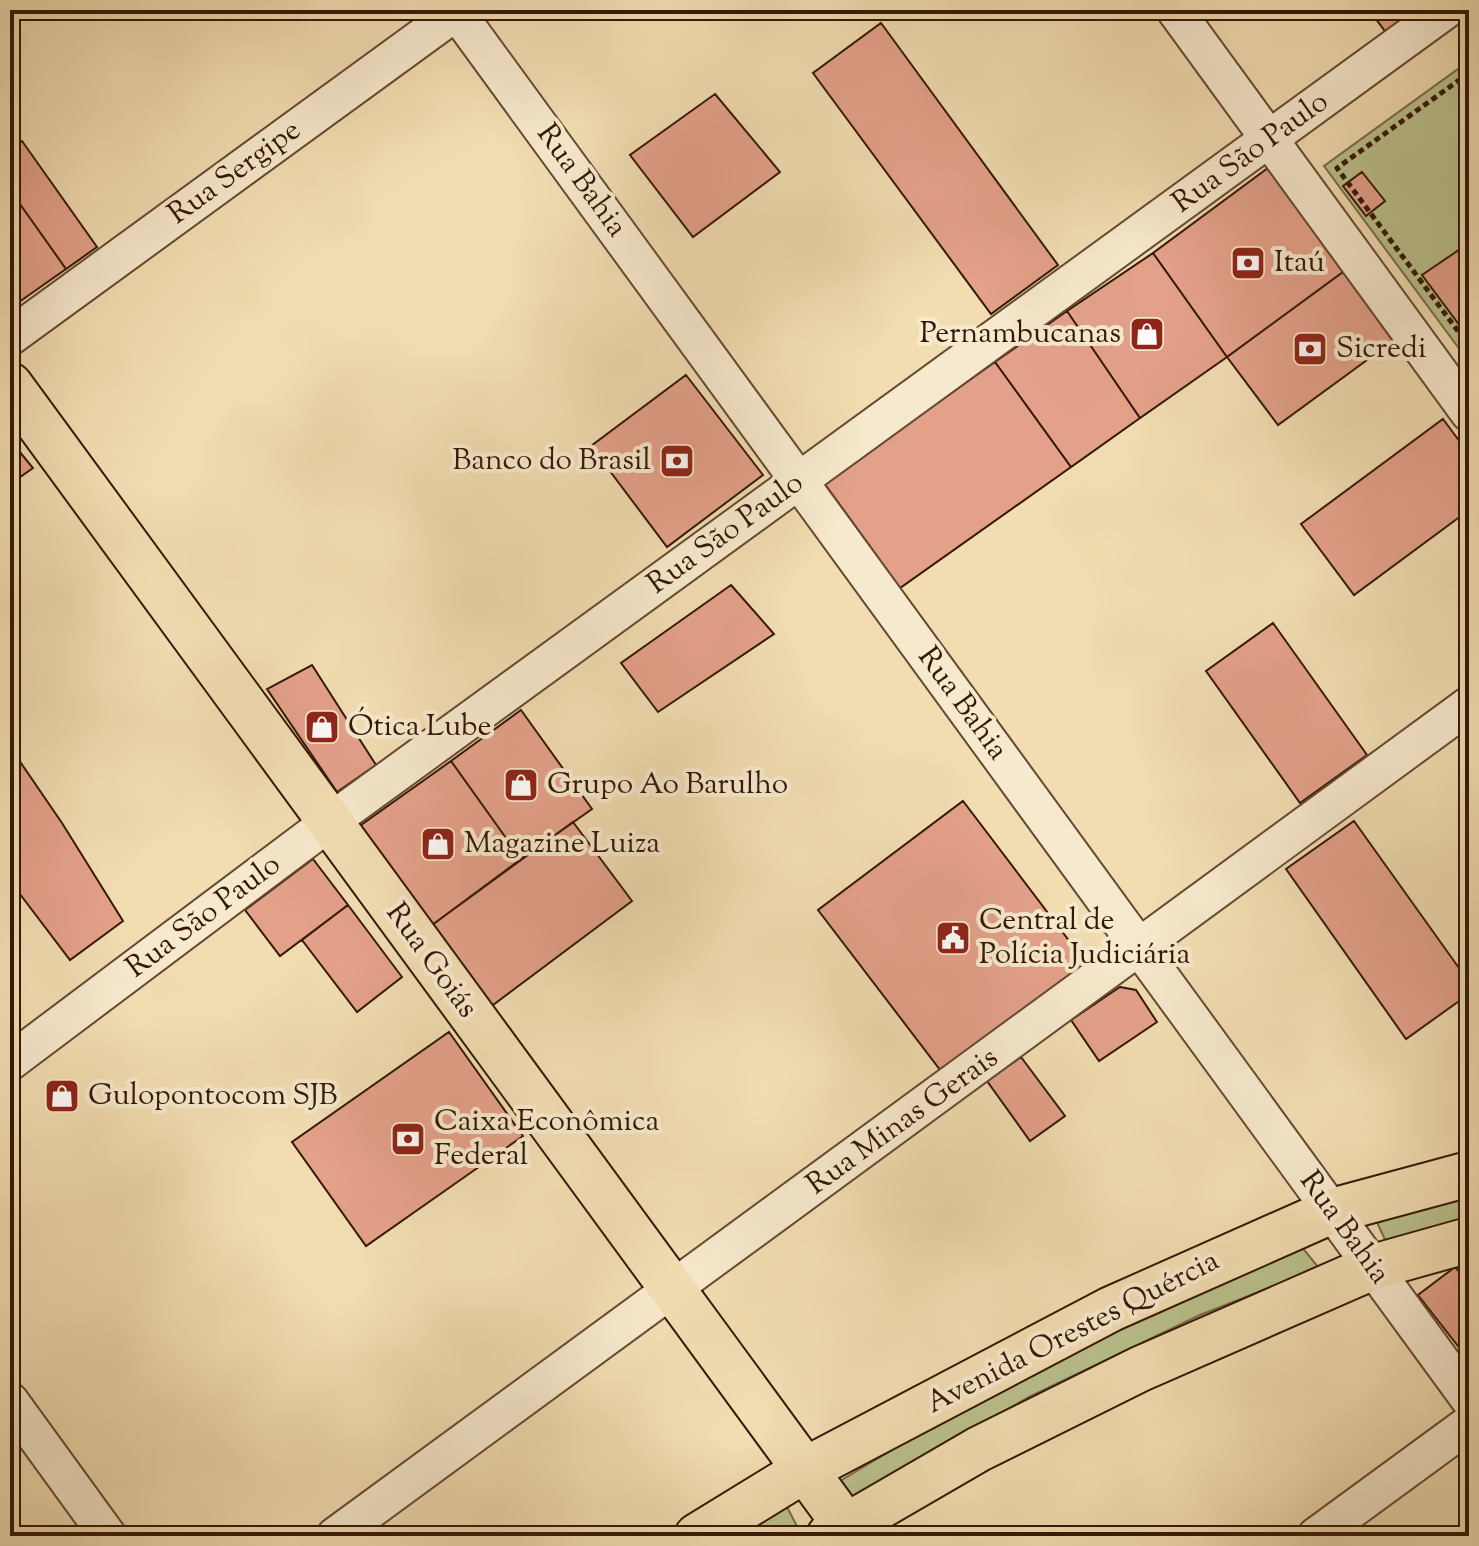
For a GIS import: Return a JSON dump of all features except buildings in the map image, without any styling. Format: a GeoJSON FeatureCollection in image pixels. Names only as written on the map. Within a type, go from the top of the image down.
{"type":"FeatureCollection","features":[{"type":"Feature","properties":{"kind":"main road","name":"Rua Goiás"},"geometry":{"type":"LineString","coordinates":[[10,385],[803,1471],[843,1533]]}},
{"type":"Feature","properties":{"kind":"main road","name":"Avenida Orestes Quércia"},"geometry":{"type":"LineString","coordinates":[[697,1536],[803,1471],[1111,1309],[1332,1211],[1469,1174]]}},
{"type":"Feature","properties":{"kind":"main road","name":"Avenida Orestes Quércia"},"geometry":{"type":"LineString","coordinates":[[843,1533],[979,1449],[1140,1369],[1373,1267],[1469,1240]]}},
{"type":"Feature","properties":{"kind":"street"},"geometry":{"type":"LineString","coordinates":[[1175,10],[1469,413]]}},
{"type":"Feature","properties":{"kind":"street","name":"Rua São Paulo"},"geometry":{"type":"LineString","coordinates":[[10,1062],[331,821],[1446,10]]}},
{"type":"Feature","properties":{"kind":"street","name":"Rua Sergipe"},"geometry":{"type":"LineString","coordinates":[[10,337],[457,11]]}},
{"type":"Feature","properties":{"kind":"street","name":"Rua Bahia"},"geometry":{"type":"LineString","coordinates":[[457,11],[1469,1399]]}},
{"type":"Feature","properties":{"kind":"street","name":"Rua Minas Gerais"},"geometry":{"type":"LineString","coordinates":[[335,1536],[1469,705]]}},
{"type":"Feature","properties":{"kind":"street"},"geometry":{"type":"LineString","coordinates":[[10,1401],[108,1536]]}},
{"type":"Feature","properties":{"kind":"street"},"geometry":{"type":"LineString","coordinates":[[1316,1536],[1469,1424]]}},
{"type":"Feature","properties":{"kind":"path"},"geometry":{"type":"LineString","coordinates":[[1469,73],[1337,168],[1469,346]]}},
{"type":"Feature","properties":{"kind":"green space"},"geometry":{"type":"Polygon","coordinates":[[[1469,61],[1469,362],[1324,166],[1469,61]]]}},
{"type":"Feature","properties":{"kind":"green space"},"geometry":{"type":"Polygon","coordinates":[[[1469,1191],[1469,1222],[1387,1244],[1374,1216],[1469,1191]]]}},
{"type":"Feature","properties":{"kind":"green space"},"geometry":{"type":"Polygon","coordinates":[[[1301,1246],[1319,1268],[1200,1315],[1029,1397],[852,1499],[840,1481],[1019,1374],[1301,1246]]]}},
{"type":"Feature","properties":{"kind":"green space"},"geometry":{"type":"Polygon","coordinates":[[[786,1505],[800,1532],[793,1536],[735,1536],[786,1505]]]}},
{"type":"Feature","properties":{"kind":"place","name":"Itaú"},"geometry":{"type":"Point","coordinates":[1248,263]}},
{"type":"Feature","properties":{"kind":"place","name":"Pernambucanas"},"geometry":{"type":"Point","coordinates":[1147,334]}},
{"type":"Feature","properties":{"kind":"place","name":"Sicredi"},"geometry":{"type":"Point","coordinates":[1310,349]}},
{"type":"Feature","properties":{"kind":"place","name":"Banco do Brasil"},"geometry":{"type":"Point","coordinates":[677,461]}},
{"type":"Feature","properties":{"kind":"place","name":"Ótica Lube"},"geometry":{"type":"Point","coordinates":[322,727]}},
{"type":"Feature","properties":{"kind":"place","name":"Grupo Ao Barulho"},"geometry":{"type":"Point","coordinates":[521,785]}},
{"type":"Feature","properties":{"kind":"place","name":"Magazine Luiza"},"geometry":{"type":"Point","coordinates":[438,844]}},
{"type":"Feature","properties":{"kind":"place","name":"Central de Polícia Judiciária"},"geometry":{"type":"Point","coordinates":[953,938]}},
{"type":"Feature","properties":{"kind":"place","name":"Gulopontocom SJB"},"geometry":{"type":"Point","coordinates":[62,1096]}},
{"type":"Feature","properties":{"kind":"place","name":"Caixa Econômica Federal"},"geometry":{"type":"Point","coordinates":[408,1139]}}]}
